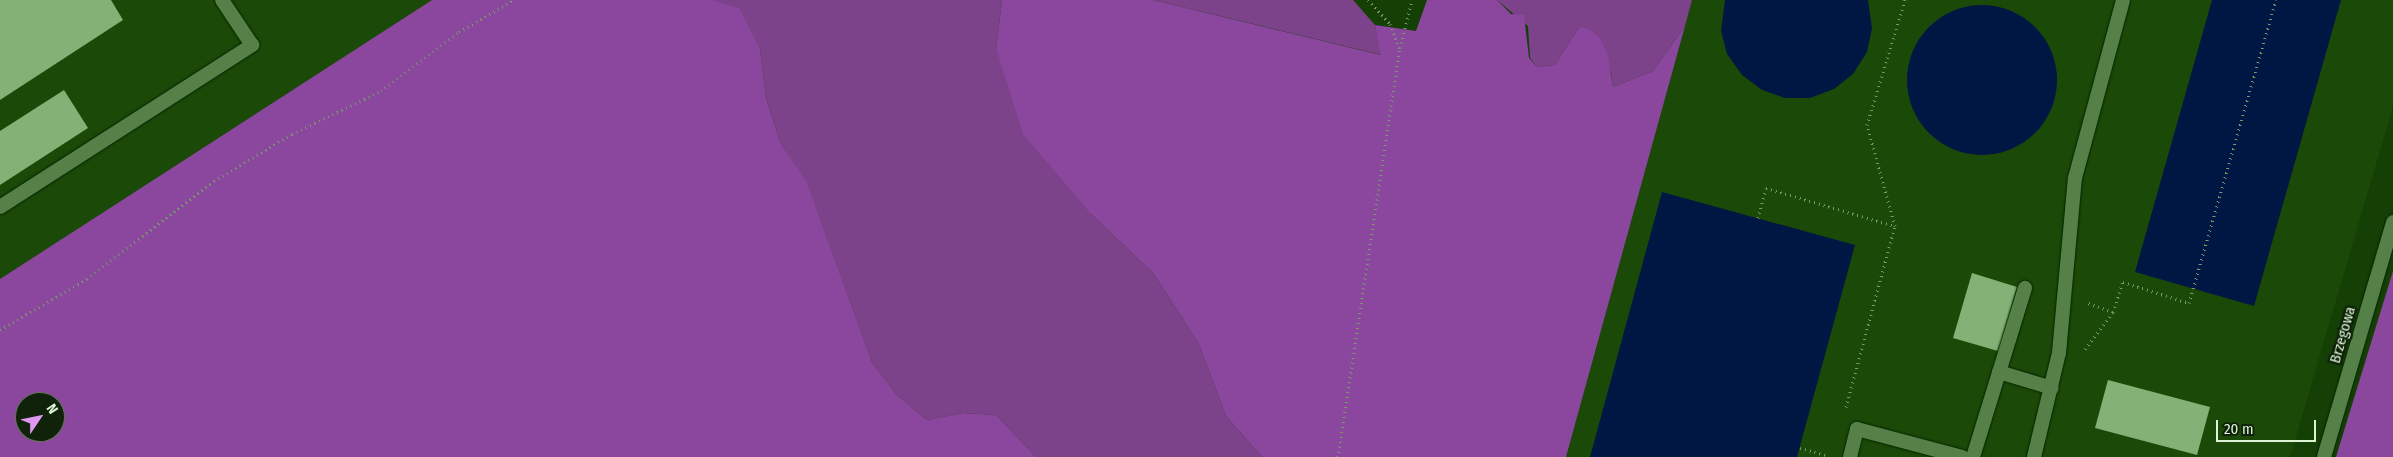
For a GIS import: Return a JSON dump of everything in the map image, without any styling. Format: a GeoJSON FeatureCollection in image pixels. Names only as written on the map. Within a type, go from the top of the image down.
{"type":"FeatureCollection","features":[{"type":"Feature","properties":{"kind":"street"},"geometry":{"type":"LineString","coordinates":[[0,207],[252,45],[222,0]]}},
{"type":"Feature","properties":{"kind":"street"},"geometry":{"type":"LineString","coordinates":[[2034,457],[2052,388],[2075,178],[2123,0]]}},
{"type":"Feature","properties":{"kind":"street","name":"Brzegowa"},"geometry":{"type":"LineString","coordinates":[[2324,457],[2393,222]]}},
{"type":"Feature","properties":{"kind":"street"},"geometry":{"type":"LineString","coordinates":[[1973,457],[2025,288]]}},
{"type":"Feature","properties":{"kind":"street"},"geometry":{"type":"LineString","coordinates":[[1999,372],[2052,388]]}},
{"type":"Feature","properties":{"kind":"street"},"geometry":{"type":"LineString","coordinates":[[1850,457],[1857,429],[1962,457]]}},
{"type":"Feature","properties":{"kind":"path"},"geometry":{"type":"LineString","coordinates":[[0,330],[87,279],[214,182],[292,134],[381,91],[459,32],[514,0]]}},
{"type":"Feature","properties":{"kind":"path"},"geometry":{"type":"LineString","coordinates":[[1368,0],[1390,24],[1400,48]]}},
{"type":"Feature","properties":{"kind":"path"},"geometry":{"type":"LineString","coordinates":[[1338,457],[1400,48],[1412,0]]}},
{"type":"Feature","properties":{"kind":"path"},"geometry":{"type":"LineString","coordinates":[[1843,418],[1895,226],[1868,125],[1905,0]]}},
{"type":"Feature","properties":{"kind":"path"},"geometry":{"type":"LineString","coordinates":[[2080,355],[2113,312],[2123,282],[2189,303],[2276,0]]}},
{"type":"Feature","properties":{"kind":"path"},"geometry":{"type":"LineString","coordinates":[[1758,218],[1766,188],[1895,226]]}},
{"type":"Feature","properties":{"kind":"path"},"geometry":{"type":"LineString","coordinates":[[2085,302],[2113,312]]}},
{"type":"Feature","properties":{"kind":"path"},"geometry":{"type":"LineString","coordinates":[[1800,448],[1832,457]]}},
{"type":"Feature","properties":{"kind":"shaded area"},"geometry":{"type":"Polygon","coordinates":[[[0,0],[432,0],[0,279],[0,0]]]}},
{"type":"Feature","properties":{"kind":"shaded area"},"geometry":{"type":"Polygon","coordinates":[[[432,0],[711,0],[739,8],[760,50],[766,98],[780,142],[807,183],[872,362],[896,394],[927,420],[963,413],[996,415],[1036,457],[0,457],[0,279],[432,0]]]}},
{"type":"Feature","properties":{"kind":"shaded area"},"geometry":{"type":"Polygon","coordinates":[[[711,0],[1002,0],[996,48],[1091,214],[1153,273],[1198,342],[1226,416],[1262,457],[1036,457],[996,415],[963,413],[927,420],[896,394],[872,362],[807,184],[780,142],[766,98],[760,50],[711,0]]]}},
{"type":"Feature","properties":{"kind":"shaded area"},"geometry":{"type":"Polygon","coordinates":[[[1002,0],[1153,0],[1381,55],[1375,25],[1416,31],[1427,0],[1497,0],[1511,14],[1524,15],[1529,58],[1537,67],[1555,65],[1579,27],[1591,30],[1600,38],[1608,56],[1613,87],[1653,71],[1685,26],[1566,457],[1262,457],[1226,416],[1198,342],[1153,273],[1091,214],[1023,134],[996,48],[1002,0]]]}},
{"type":"Feature","properties":{"kind":"shaded area"},"geometry":{"type":"Polygon","coordinates":[[[1153,0],[1353,0],[1375,25],[1382,55],[1153,0]]]}},
{"type":"Feature","properties":{"kind":"shaded area"},"geometry":{"type":"Polygon","coordinates":[[[1497,0],[1692,0],[1685,26],[1653,71],[1613,87],[1611,72],[1579,27],[1555,65],[1537,67],[1530,58],[1528,26],[1497,0]]]}},
{"type":"Feature","properties":{"kind":"shaded area"},"geometry":{"type":"Polygon","coordinates":[[[1692,0],[2393,0],[2393,106],[2290,457],[1566,457],[1692,0]]]}},
{"type":"Feature","properties":{"kind":"shaded area"},"geometry":{"type":"Polygon","coordinates":[[[2393,271],[2393,457],[2336,457],[2393,271]]]}},
{"type":"Feature","properties":{"kind":"water"},"geometry":{"type":"Polygon","coordinates":[[[1725,0],[1868,0],[1872,28],[1867,52],[1853,74],[1834,89],[1810,98],[1785,98],[1762,90],[1742,75],[1727,54],[1721,31],[1725,0]]]}},
{"type":"Feature","properties":{"kind":"water"},"geometry":{"type":"Polygon","coordinates":[[[2212,0],[2341,0],[2254,306],[2135,272],[2212,0]]]}},
{"type":"Feature","properties":{"kind":"water"},"geometry":{"type":"Polygon","coordinates":[[[1982,5],[1997,6],[2011,10],[2024,17],[2035,27],[2045,38],[2052,51],[2056,65],[2056,95],[2052,109],[2045,122],[2035,133],[2024,143],[2011,150],[1997,154],[1982,155],[1967,154],[1953,150],[1940,143],[1929,133],[1919,122],[1912,109],[1908,95],[1907,80],[1908,65],[1912,51],[1919,38],[1929,27],[1940,17],[1953,10],[1967,6],[1982,5]]]}},
{"type":"Feature","properties":{"kind":"water"},"geometry":{"type":"Polygon","coordinates":[[[1662,192],[1855,245],[1797,457],[1590,457],[1662,192]]]}},
{"type":"Feature","properties":{"kind":"building"},"geometry":{"type":"Polygon","coordinates":[[[0,0],[111,0],[123,20],[0,100],[0,0]]]}},
{"type":"Feature","properties":{"kind":"building"},"geometry":{"type":"Polygon","coordinates":[[[64,90],[88,128],[0,185],[0,131],[64,90]]]}},
{"type":"Feature","properties":{"kind":"building"},"geometry":{"type":"Polygon","coordinates":[[[1972,273],[2017,287],[1998,351],[1953,338],[1972,273]]]}},
{"type":"Feature","properties":{"kind":"building"},"geometry":{"type":"Polygon","coordinates":[[[2108,380],[2210,407],[2197,455],[2095,428],[2108,380]]]}}]}
